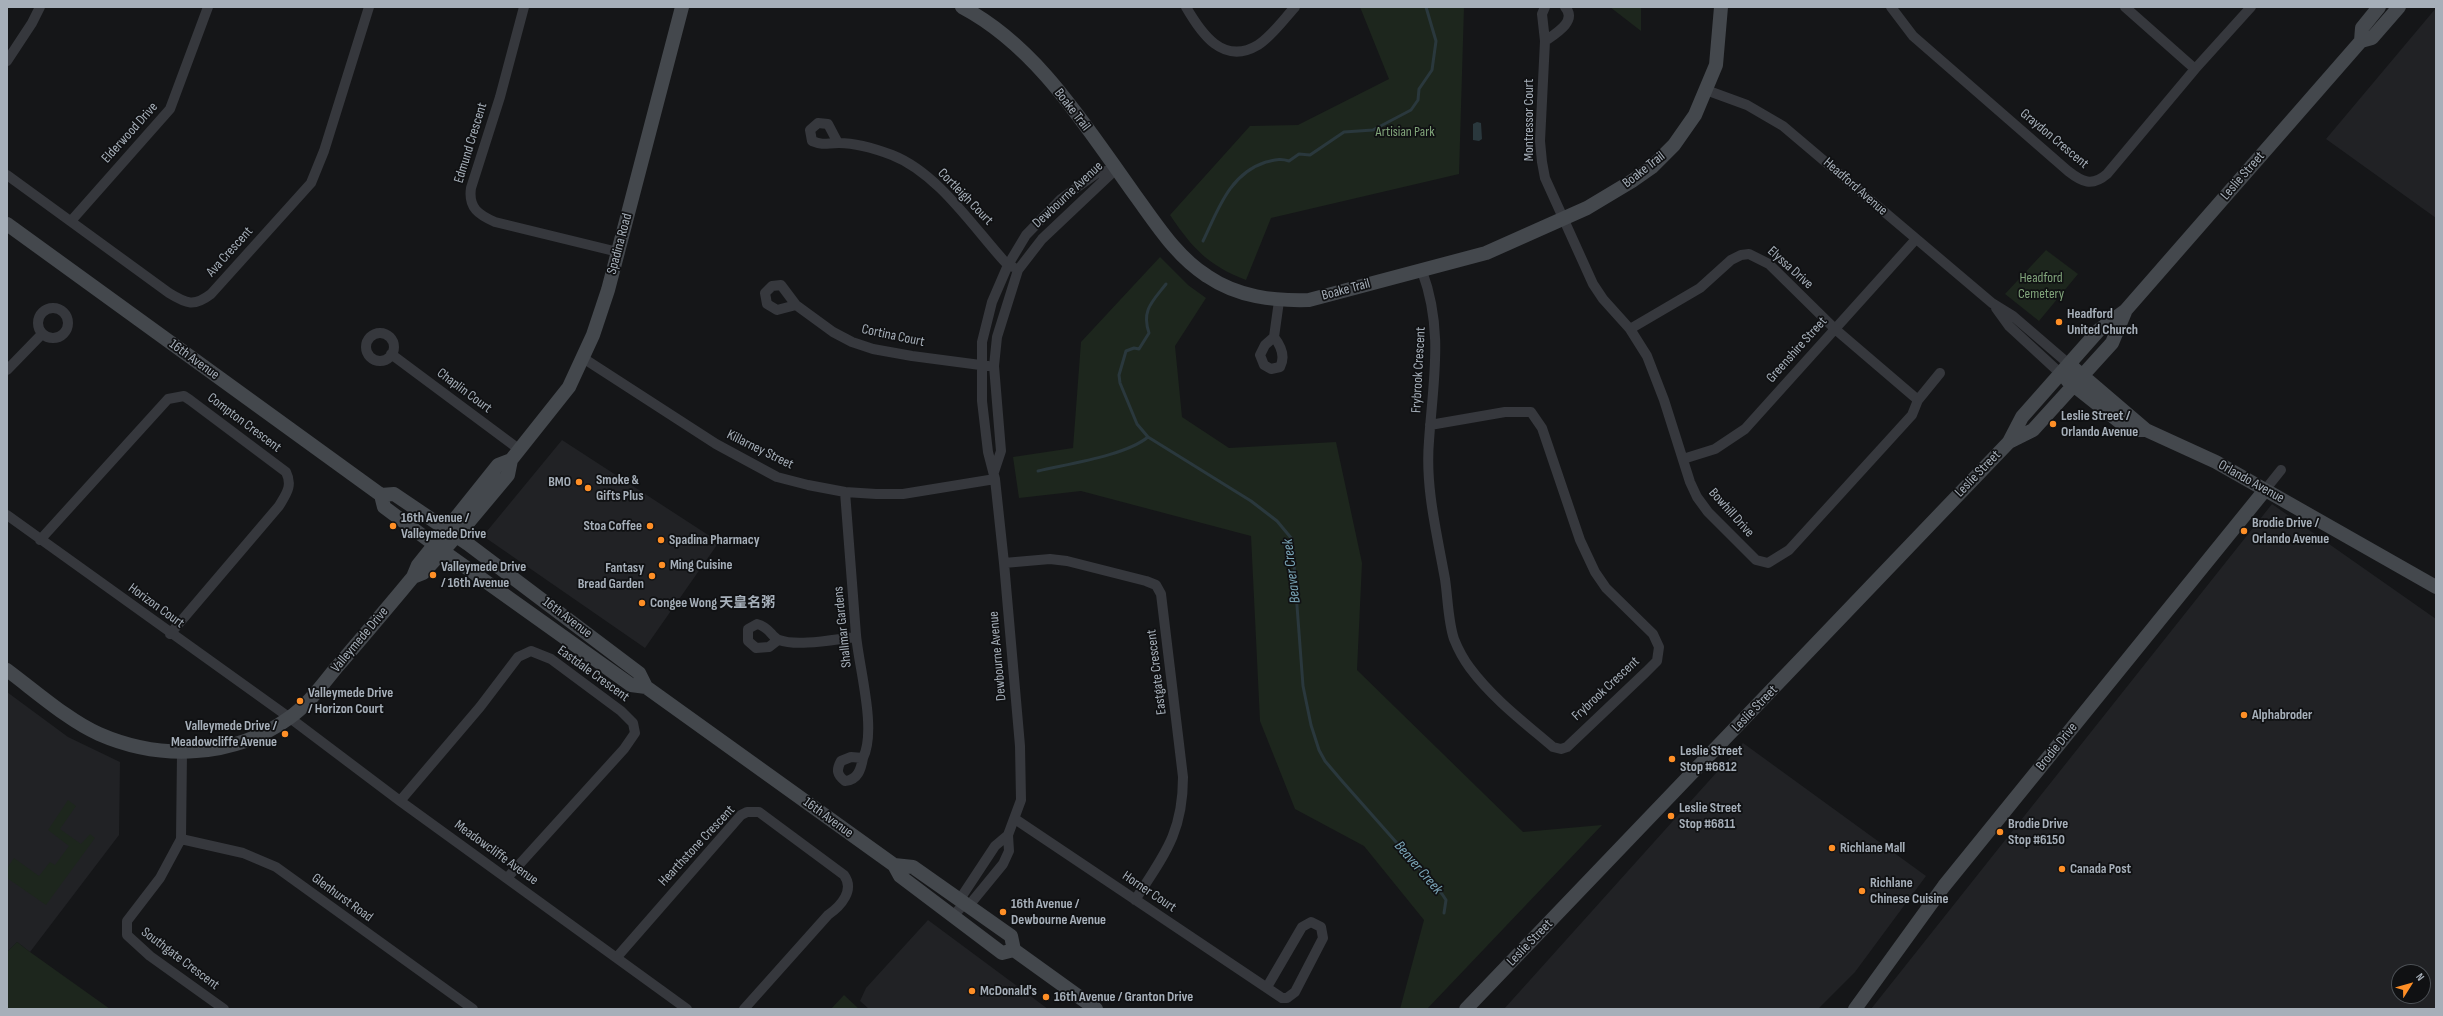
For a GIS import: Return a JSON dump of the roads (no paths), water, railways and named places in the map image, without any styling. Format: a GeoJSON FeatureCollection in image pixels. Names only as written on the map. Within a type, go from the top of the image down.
{"type":"FeatureCollection","features":[{"type":"Feature","properties":{"kind":"main road","name":"Spadina Road"},"geometry":{"type":"LineString","coordinates":[[439,548],[452,532],[508,474],[515,455],[569,387],[583,358],[608,290],[682,7]]}},
{"type":"Feature","properties":{"kind":"main road","name":"Boake Trail"},"geometry":{"type":"LineString","coordinates":[[962,7],[998,29],[1019,46],[1059,93],[1169,243],[1208,277],[1240,293],[1279,301],[1309,300],[1422,271],[1486,252],[1564,218],[1608,196],[1652,167],[1674,145],[1695,115],[1706,90],[1716,65],[1721,7]]}},
{"type":"Feature","properties":{"kind":"main road","name":"Leslie Street"},"geometry":{"type":"LineString","coordinates":[[2361,41],[2362,28],[2379,7]]}},
{"type":"Feature","properties":{"kind":"main road","name":"Leslie Street"},"geometry":{"type":"LineString","coordinates":[[1466,1009],[2009,442],[2022,417],[2099,330],[2125,312],[2361,41],[2372,38],[2399,7]]}},
{"type":"Feature","properties":{"kind":"main road","name":"16th Avenue"},"geometry":{"type":"LineString","coordinates":[[7,224],[381,495],[384,507],[439,548],[632,685],[646,687]]}},
{"type":"Feature","properties":{"kind":"main road","name":"Leslie Street"},"geometry":{"type":"LineString","coordinates":[[2009,442],[2033,430],[2112,343],[2125,312]]}},
{"type":"Feature","properties":{"kind":"main road","name":"Orlando Avenue"},"geometry":{"type":"LineString","coordinates":[[2065,370],[2130,430],[2146,430],[2198,454],[2265,490],[2436,587]]}},
{"type":"Feature","properties":{"kind":"main road","name":"Brodie Drive"},"geometry":{"type":"LineString","coordinates":[[1855,1009],[1944,886],[2265,490]]}},
{"type":"Feature","properties":{"kind":"main road","name":"16th Avenue"},"geometry":{"type":"LineString","coordinates":[[381,495],[394,494],[452,532],[639,673],[646,687],[894,866],[900,876],[952,917],[1002,953],[1014,950]]}},
{"type":"Feature","properties":{"kind":"main road","name":"Valleymede Drive"},"geometry":{"type":"LineString","coordinates":[[7,670],[85,727],[98,734],[152,751],[182,752],[221,749],[272,729],[290,718],[304,706],[413,577],[418,565],[439,548]]}},
{"type":"Feature","properties":{"kind":"main road"},"geometry":{"type":"LineString","coordinates":[[894,866],[913,867],[1011,937],[1014,950],[1088,1007]]}},
{"type":"Feature","properties":{"kind":"street"},"geometry":{"type":"LineString","coordinates":[[7,61],[32,24],[40,7]]}},
{"type":"Feature","properties":{"kind":"street","name":"Elderwood Drive"},"geometry":{"type":"LineString","coordinates":[[70,221],[170,109],[208,7]]}},
{"type":"Feature","properties":{"kind":"street","name":"Ava Crescent"},"geometry":{"type":"LineString","coordinates":[[7,175],[169,293],[181,300],[192,303],[201,302],[211,294],[311,183],[324,151],[369,7]]}},
{"type":"Feature","properties":{"kind":"street","name":"Edmund Crescent"},"geometry":{"type":"LineString","coordinates":[[524,7],[500,97],[471,188],[470,198],[472,206],[482,216],[495,222],[618,252]]}},
{"type":"Feature","properties":{"kind":"street"},"geometry":{"type":"LineString","coordinates":[[1186,7],[1212,42],[1219,47],[1235,51],[1259,44],[1295,7]]}},
{"type":"Feature","properties":{"kind":"street","name":"Montressor Court"},"geometry":{"type":"LineString","coordinates":[[1545,7],[1542,14],[1544,41],[1540,141],[1545,178],[1564,218]]}},
{"type":"Feature","properties":{"kind":"street"},"geometry":{"type":"LineString","coordinates":[[1544,41],[1557,33],[1569,20],[1565,7]]}},
{"type":"Feature","properties":{"kind":"street","name":"Graydon Crescent"},"geometry":{"type":"LineString","coordinates":[[1891,7],[1912,36],[2068,171],[2080,180],[2089,183],[2100,181],[2107,174],[2195,69],[2251,7]]}},
{"type":"Feature","properties":{"kind":"street"},"geometry":{"type":"LineString","coordinates":[[2125,7],[2195,69]]}},
{"type":"Feature","properties":{"kind":"street","name":"Headford Avenue"},"geometry":{"type":"LineString","coordinates":[[1706,90],[1747,105],[1783,126],[1992,303],[2013,316],[2065,370]]}},
{"type":"Feature","properties":{"kind":"street","name":"Cortleigh Court"},"geometry":{"type":"LineString","coordinates":[[838,143],[865,147],[894,156],[912,166],[938,186],[1008,265],[1018,270]]}},
{"type":"Feature","properties":{"kind":"street","name":"Dewbourne Avenue"},"geometry":{"type":"LineString","coordinates":[[964,904],[962,896],[995,846],[1008,835],[1015,820],[1021,800],[1021,769],[1004,563],[995,476],[988,452],[982,401],[982,342],[992,302],[1008,265],[1026,235],[1061,199],[1097,173],[1116,169]]}},
{"type":"Feature","properties":{"kind":"street","name":"Dewbourne Avenue"},"geometry":{"type":"LineString","coordinates":[[995,476],[1001,451],[994,366],[997,337],[1018,270],[1042,239],[1116,169]]}},
{"type":"Feature","properties":{"kind":"street","name":"Bowhill Drive"},"geometry":{"type":"LineString","coordinates":[[1564,218],[1594,284],[1603,299],[1630,329],[1647,356],[1657,380],[1690,482],[1708,512],[1756,560],[1768,563],[1789,550],[1912,415],[1918,400],[1940,374]]}},
{"type":"Feature","properties":{"kind":"street","name":"Greenshire Street"},"geometry":{"type":"LineString","coordinates":[[1683,459],[1715,449],[1744,429],[1916,239]]}},
{"type":"Feature","properties":{"kind":"street","name":"Elyssa Drive"},"geometry":{"type":"LineString","coordinates":[[1630,329],[1700,288],[1731,260],[1740,255],[1749,254],[1769,264],[1834,329],[1918,400]]}},
{"type":"Feature","properties":{"kind":"street","name":"Frybrook Crescent"},"geometry":{"type":"LineString","coordinates":[[1422,271],[1436,321],[1428,448],[1431,495],[1454,639],[1470,668],[1498,699],[1553,747],[1561,749],[1657,661],[1659,647],[1653,634],[1606,588],[1595,572],[1580,540],[1542,428],[1531,412],[1505,412],[1430,425]]}},
{"type":"Feature","properties":{"kind":"street"},"geometry":{"type":"LineString","coordinates":[[1274,337],[1279,301]]}},
{"type":"Feature","properties":{"kind":"street","name":"Cortina Court"},"geometry":{"type":"LineString","coordinates":[[796,305],[834,332],[873,349],[982,366],[994,366]]}},
{"type":"Feature","properties":{"kind":"street"},"geometry":{"type":"LineString","coordinates":[[7,370],[42,334]]}},
{"type":"Feature","properties":{"kind":"street","name":"Chaplin Court"},"geometry":{"type":"LineString","coordinates":[[391,354],[515,455]]}},
{"type":"Feature","properties":{"kind":"street","name":"Killarney Street"},"geometry":{"type":"LineString","coordinates":[[583,358],[748,462],[777,476],[846,492],[903,494],[995,476]]}},
{"type":"Feature","properties":{"kind":"street","name":"Compton Crescent"},"geometry":{"type":"LineString","coordinates":[[40,540],[164,403],[177,396],[184,396],[190,400],[286,472],[290,479],[289,490],[279,506],[170,634]]}},
{"type":"Feature","properties":{"kind":"street"},"geometry":{"type":"LineString","coordinates":[[2265,490],[2281,470]]}},
{"type":"Feature","properties":{"kind":"street","name":"Shallmar Gardens"},"geometry":{"type":"LineString","coordinates":[[846,492],[856,637],[868,723],[868,740],[863,758]]}},
{"type":"Feature","properties":{"kind":"street","name":"Horizon Court"},"geometry":{"type":"LineString","coordinates":[[7,516],[170,634],[290,718]]}},
{"type":"Feature","properties":{"kind":"street","name":"Eastgate Crescent"},"geometry":{"type":"LineString","coordinates":[[1004,563],[1050,559],[1067,561],[1146,581],[1156,585],[1161,594],[1183,777],[1183,802],[1179,825],[1171,842],[1136,900]]}},
{"type":"Feature","properties":{"kind":"street"},"geometry":{"type":"LineString","coordinates":[[778,640],[794,643],[856,637]]}},
{"type":"Feature","properties":{"kind":"street","name":"Eastdale Crescent"},"geometry":{"type":"LineString","coordinates":[[400,801],[480,707],[518,657],[531,651],[551,659],[621,712],[633,723],[635,732],[624,749],[507,878]]}},
{"type":"Feature","properties":{"kind":"street","name":"Meadowcliffe Avenue"},"geometry":{"type":"LineString","coordinates":[[290,718],[400,801],[687,1009]]}},
{"type":"Feature","properties":{"kind":"street","name":"Southgate Crescent"},"geometry":{"type":"LineString","coordinates":[[182,752],[182,839],[164,873],[127,921],[127,935],[144,952],[224,1009]]}},
{"type":"Feature","properties":{"kind":"street","name":"Hearthstone Crescent"},"geometry":{"type":"LineString","coordinates":[[617,957],[741,815],[747,812],[759,812],[844,875],[848,880],[848,890],[839,908],[828,915],[744,1009]]}},
{"type":"Feature","properties":{"kind":"street","name":"Horner Court"},"geometry":{"type":"LineString","coordinates":[[1015,820],[1282,998],[1287,998],[1295,992],[1323,938],[1321,927],[1312,922],[1302,927],[1267,987]]}},
{"type":"Feature","properties":{"kind":"street","name":"Dewbourne Avenue"},"geometry":{"type":"LineString","coordinates":[[952,917],[964,904],[971,903],[1003,864],[1009,851],[1008,835]]}},
{"type":"Feature","properties":{"kind":"street","name":"Glenhurst Road"},"geometry":{"type":"LineString","coordinates":[[182,839],[243,853],[276,867],[473,1009]]}},
{"type":"Feature","properties":{"kind":"waterway","name":"Beaver Creek"},"geometry":{"type":"LineString","coordinates":[[1203,241],[1226,194],[1243,175],[1253,168],[1275,160],[1289,161],[1299,154],[1310,155],[1344,132],[1373,130],[1411,110],[1418,100],[1419,89],[1432,70],[1436,41],[1426,7]]}},
{"type":"Feature","properties":{"kind":"waterway","name":"Beaver Creek"},"geometry":{"type":"LineString","coordinates":[[1166,284],[1153,301],[1147,312],[1146,318],[1149,333],[1139,349],[1134,348],[1126,351],[1119,375],[1120,383],[1137,424],[1148,437],[1251,501],[1277,521],[1292,539],[1303,686],[1311,725],[1319,750],[1325,761],[1342,781],[1442,894],[1446,900],[1444,913]]}},
{"type":"Feature","properties":{"kind":"waterway"},"geometry":{"type":"LineString","coordinates":[[1038,471],[1111,454],[1138,444],[1148,437]]}},
{"type":"Feature","properties":{"kind":"place","name":"Headford United Church"},"geometry":{"type":"Point","coordinates":[2059,322]}},
{"type":"Feature","properties":{"kind":"place","name":"Leslie Street / Orlando Avenue"},"geometry":{"type":"Point","coordinates":[2053,424]}},
{"type":"Feature","properties":{"kind":"place","name":"BMO"},"geometry":{"type":"Point","coordinates":[579,482]}},
{"type":"Feature","properties":{"kind":"place","name":"Smoke & Gifts Plus"},"geometry":{"type":"Point","coordinates":[588,488]}},
{"type":"Feature","properties":{"kind":"place","name":"16th Avenue / Valleymede Drive"},"geometry":{"type":"Point","coordinates":[393,526]}},
{"type":"Feature","properties":{"kind":"place","name":"Stoa Coffee"},"geometry":{"type":"Point","coordinates":[650,526]}},
{"type":"Feature","properties":{"kind":"place","name":"Brodie Drive / Orlando Avenue"},"geometry":{"type":"Point","coordinates":[2244,531]}},
{"type":"Feature","properties":{"kind":"place","name":"Spadina Pharmacy"},"geometry":{"type":"Point","coordinates":[661,540]}},
{"type":"Feature","properties":{"kind":"place","name":"Ming Cuisine"},"geometry":{"type":"Point","coordinates":[662,565]}},
{"type":"Feature","properties":{"kind":"place","name":"Valleymede Drive / 16th Avenue"},"geometry":{"type":"Point","coordinates":[433,575]}},
{"type":"Feature","properties":{"kind":"place","name":"Fantasy Bread Garden"},"geometry":{"type":"Point","coordinates":[652,576]}},
{"type":"Feature","properties":{"kind":"place","name":"Congee Wong 天皇名粥"},"geometry":{"type":"Point","coordinates":[642,603]}},
{"type":"Feature","properties":{"kind":"place","name":"Valleymede Drive / Horizon Court"},"geometry":{"type":"Point","coordinates":[300,701]}},
{"type":"Feature","properties":{"kind":"place","name":"Alphabroder"},"geometry":{"type":"Point","coordinates":[2244,715]}},
{"type":"Feature","properties":{"kind":"place","name":"Valleymede Drive / Meadowcliffe Avenue"},"geometry":{"type":"Point","coordinates":[285,734]}},
{"type":"Feature","properties":{"kind":"place","name":"Leslie Street Stop #6812"},"geometry":{"type":"Point","coordinates":[1672,759]}},
{"type":"Feature","properties":{"kind":"place","name":"Leslie Street Stop #6811"},"geometry":{"type":"Point","coordinates":[1671,816]}},
{"type":"Feature","properties":{"kind":"place","name":"Brodie Drive Stop #6150"},"geometry":{"type":"Point","coordinates":[2000,832]}},
{"type":"Feature","properties":{"kind":"place","name":"Richlane Mall"},"geometry":{"type":"Point","coordinates":[1832,848]}},
{"type":"Feature","properties":{"kind":"place","name":"Canada Post"},"geometry":{"type":"Point","coordinates":[2062,869]}},
{"type":"Feature","properties":{"kind":"place","name":"Richlane Chinese Cuisine"},"geometry":{"type":"Point","coordinates":[1862,891]}},
{"type":"Feature","properties":{"kind":"place","name":"16th Avenue / Dewbourne Avenue"},"geometry":{"type":"Point","coordinates":[1003,912]}},
{"type":"Feature","properties":{"kind":"place","name":"McDonald's"},"geometry":{"type":"Point","coordinates":[972,991]}},
{"type":"Feature","properties":{"kind":"place","name":"16th Avenue / Granton Drive"},"geometry":{"type":"Point","coordinates":[1046,997]}},
{"type":"Feature","properties":{"kind":"park label","name":"Artisian Park"},"geometry":{"type":"Point","coordinates":[1405,132]}},
{"type":"Feature","properties":{"kind":"park label","name":"Headford Cemetery"},"geometry":{"type":"Point","coordinates":[2041,286]}}]}
